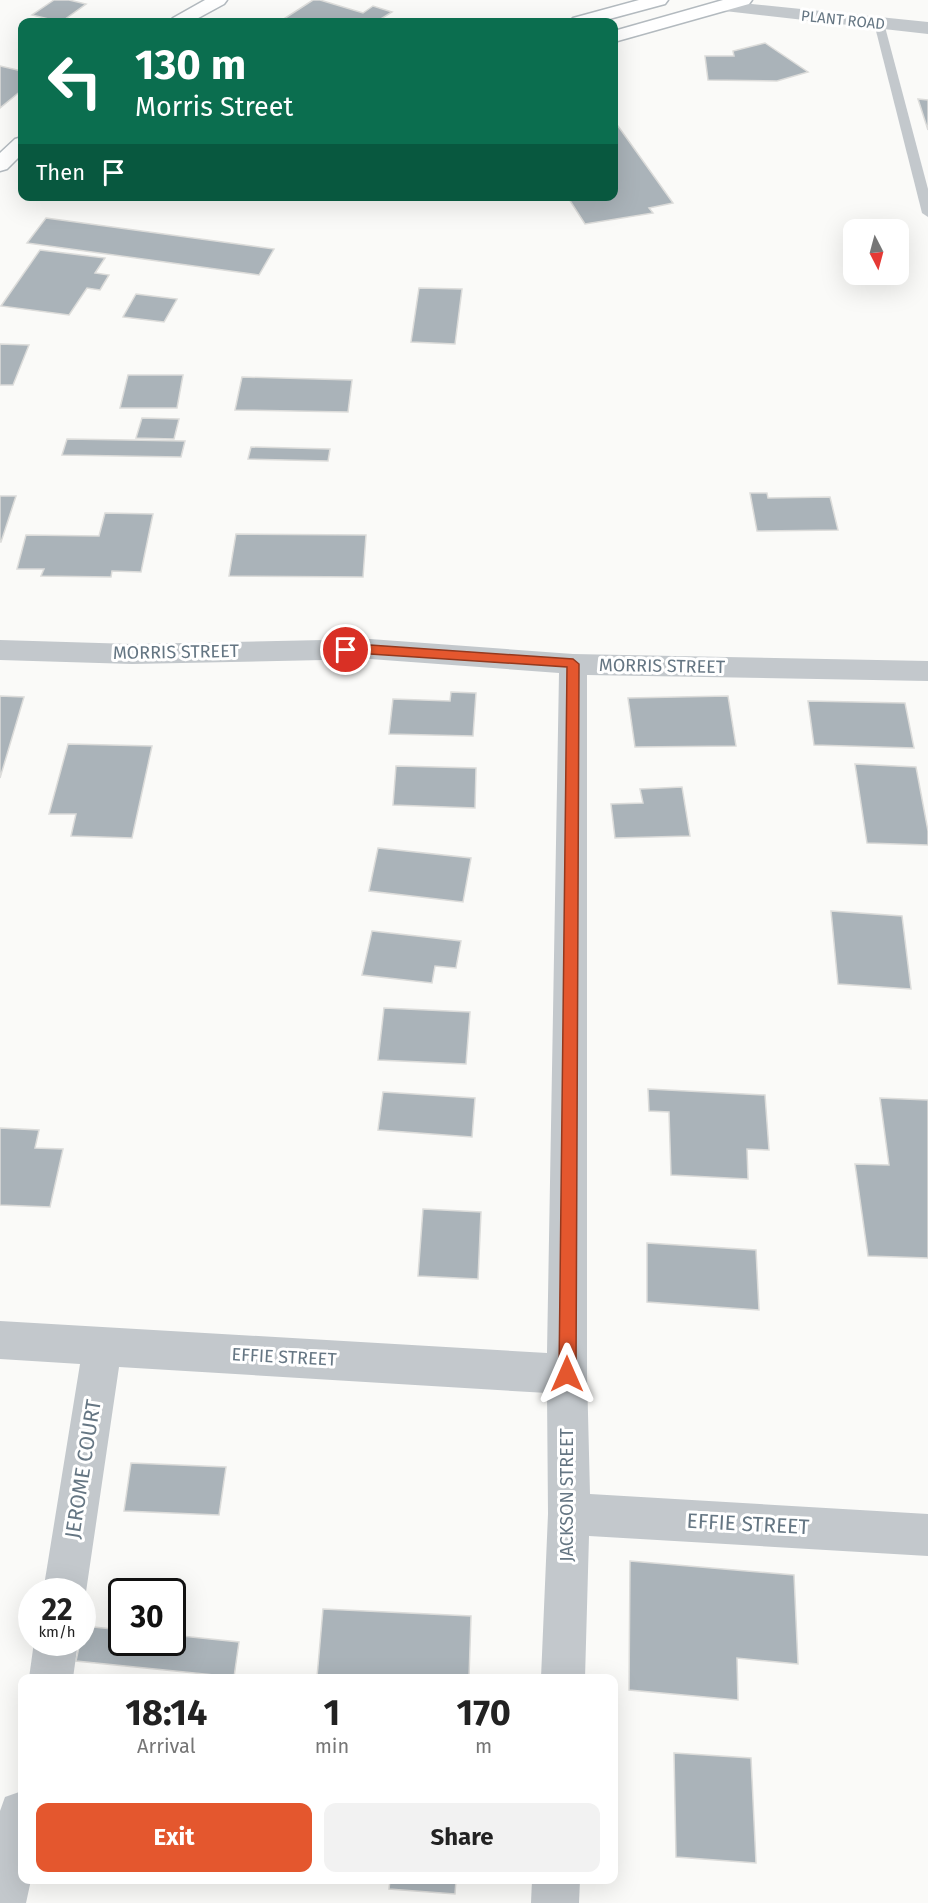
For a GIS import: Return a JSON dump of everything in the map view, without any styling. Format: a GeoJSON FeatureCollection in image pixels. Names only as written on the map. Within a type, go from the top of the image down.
{"type":"FeatureCollection","features":[{"type":"Feature","properties":{"kind":"main road"},"geometry":{"type":"LineString","coordinates":[[186,18],[218,0]]}},
{"type":"Feature","properties":{"kind":"main road"},"geometry":{"type":"LineString","coordinates":[[594,18],[659,0]]}},
{"type":"Feature","properties":{"kind":"main road"},"geometry":{"type":"LineString","coordinates":[[618,36],[743,0]]}},
{"type":"Feature","properties":{"kind":"main road"},"geometry":{"type":"LineString","coordinates":[[0,165],[18,147]]}},
{"type":"Feature","properties":{"kind":"main road"},"geometry":{"type":"LineString","coordinates":[[0,165],[18,162]]}},
{"type":"Feature","properties":{"kind":"street","name":"PLANT ROAD"},"geometry":{"type":"LineString","coordinates":[[722,6],[928,28]]}},
{"type":"Feature","properties":{"kind":"street","name":"MORRIS STREET"},"geometry":{"type":"LineString","coordinates":[[0,650],[132,654],[370,649],[573,664],[928,671]]}},
{"type":"Feature","properties":{"kind":"street","name":"JACKSON STREET"},"geometry":{"type":"LineString","coordinates":[[563,1674],[569,1514],[567,1374],[573,664]]}},
{"type":"Feature","properties":{"kind":"street","name":"EFFIE STREET"},"geometry":{"type":"LineString","coordinates":[[0,1340],[567,1374]]}},
{"type":"Feature","properties":{"kind":"street","name":"JEROME COURT"},"geometry":{"type":"LineString","coordinates":[[66,1578],[102,1347]]}},
{"type":"Feature","properties":{"kind":"street","name":"EFFIE STREET"},"geometry":{"type":"LineString","coordinates":[[569,1514],[928,1534]]}},
{"type":"Feature","properties":{"kind":"street"},"geometry":{"type":"LineString","coordinates":[[52,1674],[54,1656]]}},
{"type":"Feature","properties":{"kind":"street"},"geometry":{"type":"LineString","coordinates":[[2,1903],[18,1832]]}},
{"type":"Feature","properties":{"kind":"street"},"geometry":{"type":"LineString","coordinates":[[555,1903],[556,1884]]}},
{"type":"Feature","properties":{"kind":"lane"},"geometry":{"type":"LineString","coordinates":[[879,23],[927,207]]}},
{"type":"Feature","properties":{"kind":"building"},"geometry":{"type":"Polygon","coordinates":[[[54,0],[69,0],[86,4],[67,18],[44,18],[32,15],[54,0]]]}},
{"type":"Feature","properties":{"kind":"building"},"geometry":{"type":"Polygon","coordinates":[[[313,0],[363,13],[373,6],[392,12],[382,18],[285,18],[313,0]]]}},
{"type":"Feature","properties":{"kind":"building"},"geometry":{"type":"Polygon","coordinates":[[[765,43],[808,72],[777,81],[708,80],[705,56],[734,56],[733,51],[765,43]]]}},
{"type":"Feature","properties":{"kind":"building"},"geometry":{"type":"Polygon","coordinates":[[[0,66],[18,70],[18,93],[0,108],[0,66]]]}},
{"type":"Feature","properties":{"kind":"building"},"geometry":{"type":"Polygon","coordinates":[[[918,99],[928,100],[928,130],[918,99]]]}},
{"type":"Feature","properties":{"kind":"building"},"geometry":{"type":"Polygon","coordinates":[[[618,126],[673,203],[649,208],[653,213],[585,224],[570,201],[618,201],[618,126]]]}},
{"type":"Feature","properties":{"kind":"building"},"geometry":{"type":"Polygon","coordinates":[[[46,218],[274,249],[259,275],[27,243],[46,218]]]}},
{"type":"Feature","properties":{"kind":"building"},"geometry":{"type":"Polygon","coordinates":[[[40,250],[105,258],[95,273],[109,275],[100,290],[87,288],[69,315],[1,306],[40,250]]]}},
{"type":"Feature","properties":{"kind":"building"},"geometry":{"type":"Polygon","coordinates":[[[419,288],[462,289],[455,344],[411,342],[419,288]]]}},
{"type":"Feature","properties":{"kind":"building"},"geometry":{"type":"Polygon","coordinates":[[[136,294],[177,299],[164,322],[123,317],[136,294]]]}},
{"type":"Feature","properties":{"kind":"building"},"geometry":{"type":"Polygon","coordinates":[[[0,344],[29,345],[13,385],[0,385],[0,344]]]}},
{"type":"Feature","properties":{"kind":"building"},"geometry":{"type":"Polygon","coordinates":[[[128,375],[183,375],[177,408],[120,408],[128,375]]]}},
{"type":"Feature","properties":{"kind":"building"},"geometry":{"type":"Polygon","coordinates":[[[242,377],[352,380],[348,412],[235,410],[242,377]]]}},
{"type":"Feature","properties":{"kind":"building"},"geometry":{"type":"Polygon","coordinates":[[[142,418],[179,419],[174,439],[136,438],[142,418]]]}},
{"type":"Feature","properties":{"kind":"building"},"geometry":{"type":"Polygon","coordinates":[[[67,439],[185,441],[181,457],[62,455],[67,439]]]}},
{"type":"Feature","properties":{"kind":"building"},"geometry":{"type":"Polygon","coordinates":[[[251,447],[330,449],[328,461],[248,459],[251,447]]]}},
{"type":"Feature","properties":{"kind":"building"},"geometry":{"type":"Polygon","coordinates":[[[750,493],[767,493],[768,498],[830,497],[838,530],[757,531],[750,493]]]}},
{"type":"Feature","properties":{"kind":"building"},"geometry":{"type":"Polygon","coordinates":[[[0,496],[16,496],[1,542],[0,542],[0,496]]]}},
{"type":"Feature","properties":{"kind":"building"},"geometry":{"type":"Polygon","coordinates":[[[105,513],[153,514],[141,572],[112,571],[111,577],[41,576],[44,569],[17,569],[26,535],[99,536],[105,513]]]}},
{"type":"Feature","properties":{"kind":"building"},"geometry":{"type":"Polygon","coordinates":[[[236,534],[366,535],[363,577],[229,576],[236,534]]]}},
{"type":"Feature","properties":{"kind":"building"},"geometry":{"type":"Polygon","coordinates":[[[451,692],[476,693],[473,736],[389,734],[393,699],[450,701],[451,692]]]}},
{"type":"Feature","properties":{"kind":"building"},"geometry":{"type":"Polygon","coordinates":[[[0,696],[24,697],[0,778],[0,696]]]}},
{"type":"Feature","properties":{"kind":"building"},"geometry":{"type":"Polygon","coordinates":[[[728,696],[736,746],[635,747],[628,698],[728,696]]]}},
{"type":"Feature","properties":{"kind":"building"},"geometry":{"type":"Polygon","coordinates":[[[808,701],[905,703],[914,748],[814,745],[808,701]]]}},
{"type":"Feature","properties":{"kind":"building"},"geometry":{"type":"Polygon","coordinates":[[[68,744],[152,746],[132,838],[71,836],[76,814],[49,814],[68,744]]]}},
{"type":"Feature","properties":{"kind":"building"},"geometry":{"type":"Polygon","coordinates":[[[855,764],[916,767],[928,831],[928,845],[867,843],[855,764]]]}},
{"type":"Feature","properties":{"kind":"building"},"geometry":{"type":"Polygon","coordinates":[[[396,766],[476,768],[475,808],[393,805],[396,766]]]}},
{"type":"Feature","properties":{"kind":"building"},"geometry":{"type":"Polygon","coordinates":[[[682,787],[690,836],[615,838],[611,804],[643,803],[640,789],[682,787]]]}},
{"type":"Feature","properties":{"kind":"building"},"geometry":{"type":"Polygon","coordinates":[[[378,848],[471,858],[463,902],[369,891],[378,848]]]}},
{"type":"Feature","properties":{"kind":"building"},"geometry":{"type":"Polygon","coordinates":[[[831,911],[902,916],[911,989],[838,984],[831,911]]]}},
{"type":"Feature","properties":{"kind":"building"},"geometry":{"type":"Polygon","coordinates":[[[372,931],[461,941],[456,968],[435,966],[432,983],[362,975],[372,931]]]}},
{"type":"Feature","properties":{"kind":"building"},"geometry":{"type":"Polygon","coordinates":[[[384,1008],[470,1012],[466,1064],[378,1060],[384,1008]]]}},
{"type":"Feature","properties":{"kind":"building"},"geometry":{"type":"Polygon","coordinates":[[[648,1089],[765,1095],[769,1150],[747,1149],[748,1179],[671,1175],[669,1112],[649,1111],[648,1089]]]}},
{"type":"Feature","properties":{"kind":"building"},"geometry":{"type":"Polygon","coordinates":[[[383,1092],[475,1098],[472,1137],[378,1130],[383,1092]]]}},
{"type":"Feature","properties":{"kind":"building"},"geometry":{"type":"Polygon","coordinates":[[[880,1098],[928,1100],[928,1258],[868,1256],[855,1164],[889,1165],[880,1098]]]}},
{"type":"Feature","properties":{"kind":"building"},"geometry":{"type":"Polygon","coordinates":[[[0,1128],[39,1130],[35,1148],[63,1149],[50,1207],[0,1205],[0,1128]]]}},
{"type":"Feature","properties":{"kind":"building"},"geometry":{"type":"Polygon","coordinates":[[[423,1209],[481,1212],[478,1279],[418,1276],[423,1209]]]}},
{"type":"Feature","properties":{"kind":"building"},"geometry":{"type":"Polygon","coordinates":[[[647,1243],[756,1250],[759,1310],[647,1302],[647,1243]]]}},
{"type":"Feature","properties":{"kind":"building"},"geometry":{"type":"Polygon","coordinates":[[[131,1463],[226,1467],[219,1515],[124,1511],[131,1463]]]}},
{"type":"Feature","properties":{"kind":"building"},"geometry":{"type":"Polygon","coordinates":[[[630,1561],[794,1575],[798,1664],[737,1658],[738,1700],[629,1690],[630,1561]]]}},
{"type":"Feature","properties":{"kind":"building"},"geometry":{"type":"Polygon","coordinates":[[[323,1609],[471,1616],[469,1674],[317,1674],[323,1609]]]}},
{"type":"Feature","properties":{"kind":"building"},"geometry":{"type":"Polygon","coordinates":[[[96,1627],[108,1629],[108,1656],[186,1656],[186,1636],[239,1642],[234,1674],[204,1674],[76,1661],[77,1656],[96,1656],[96,1627]]]}},
{"type":"Feature","properties":{"kind":"building"},"geometry":{"type":"Polygon","coordinates":[[[674,1753],[751,1758],[756,1863],[676,1857],[674,1753]]]}},
{"type":"Feature","properties":{"kind":"building"},"geometry":{"type":"Polygon","coordinates":[[[390,1884],[456,1884],[455,1894],[389,1889],[390,1884]]]}},
{"type":"Feature","properties":{"kind":"route"},"geometry":{"type":"LineString","coordinates":[[346,650],[370,649],[573,664],[567,1374]]}}]}
